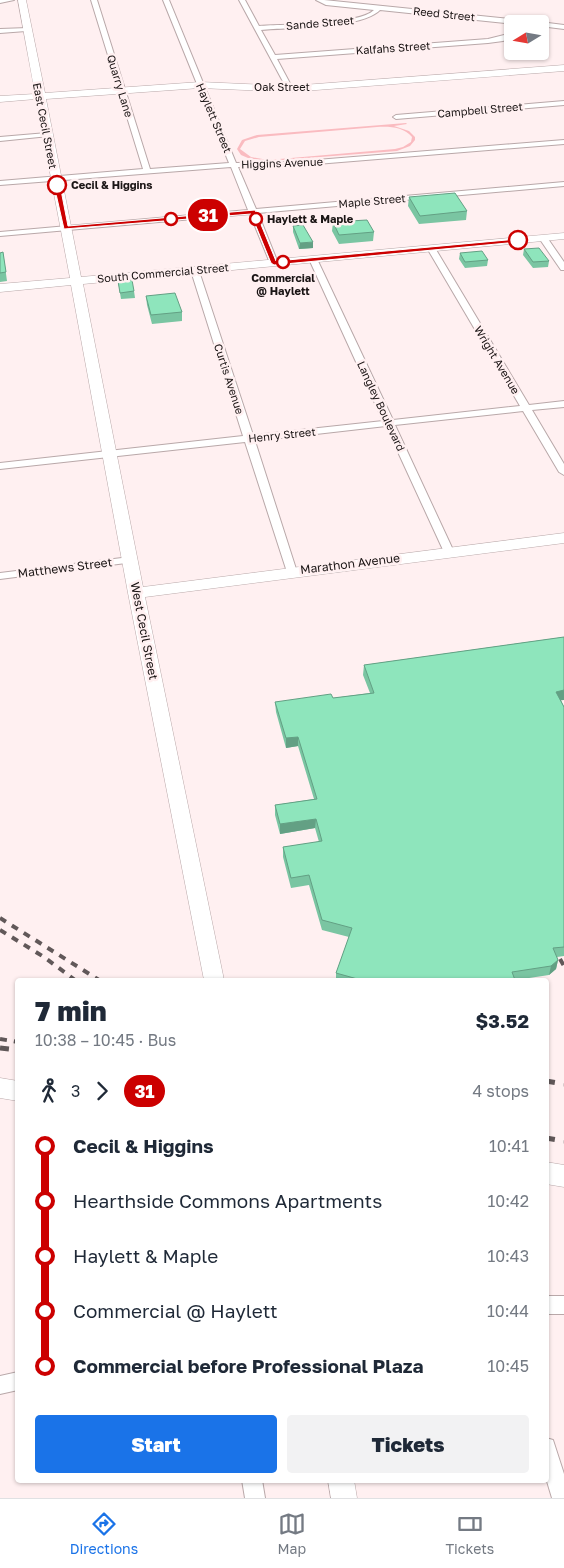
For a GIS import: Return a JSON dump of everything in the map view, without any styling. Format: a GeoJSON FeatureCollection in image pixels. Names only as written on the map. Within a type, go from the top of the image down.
{"type":"FeatureCollection","features":[{"type":"Feature","properties":{"kind":"main road","name":"East Cecil Street"},"geometry":{"type":"LineString","coordinates":[[22,0],[26,29],[76,281]]}},
{"type":"Feature","properties":{"kind":"main road","name":"Oak Street"},"geometry":{"type":"LineString","coordinates":[[0,99],[200,85],[290,89],[564,68]]}},
{"type":"Feature","properties":{"kind":"main road","name":"South Commercial Street"},"geometry":{"type":"LineString","coordinates":[[0,288],[564,236]]}},
{"type":"Feature","properties":{"kind":"main road","name":"West Cecil Street"},"geometry":{"type":"LineString","coordinates":[[76,281],[214,978]]}},
{"type":"Feature","properties":{"kind":"main road","name":"Marathon Avenue"},"geometry":{"type":"LineString","coordinates":[[136,592],[564,538]]}},
{"type":"Feature","properties":{"kind":"main road"},"geometry":{"type":"LineString","coordinates":[[0,1088],[15,1090]]}},
{"type":"Feature","properties":{"kind":"main road"},"geometry":{"type":"LineString","coordinates":[[549,1174],[564,1176]]}},
{"type":"Feature","properties":{"kind":"main road"},"geometry":{"type":"LineString","coordinates":[[342,1483],[344,1498]]}},
{"type":"Feature","properties":{"kind":"street"},"geometry":{"type":"LineString","coordinates":[[0,1],[11,0]]}},
{"type":"Feature","properties":{"kind":"street","name":"Quarry Lane"},"geometry":{"type":"LineString","coordinates":[[94,0],[147,171]]}},
{"type":"Feature","properties":{"kind":"street","name":"Haylett Street"},"geometry":{"type":"LineString","coordinates":[[166,0],[274,263]]}},
{"type":"Feature","properties":{"kind":"street"},"geometry":{"type":"LineString","coordinates":[[242,0],[290,89]]}},
{"type":"Feature","properties":{"kind":"street","name":"Reed Street"},"geometry":{"type":"LineString","coordinates":[[320,1],[504,21]]}},
{"type":"Feature","properties":{"kind":"street","name":"Sande Street"},"geometry":{"type":"LineString","coordinates":[[257,28],[354,21],[372,15],[379,8]]}},
{"type":"Feature","properties":{"kind":"street"},"geometry":{"type":"LineString","coordinates":[[549,25],[564,27]]}},
{"type":"Feature","properties":{"kind":"street"},"geometry":{"type":"LineString","coordinates":[[0,31],[26,29]]}},
{"type":"Feature","properties":{"kind":"street","name":"Kalfahs Street"},"geometry":{"type":"LineString","coordinates":[[273,57],[504,39]]}},
{"type":"Feature","properties":{"kind":"street","name":"Campbell Street"},"geometry":{"type":"LineString","coordinates":[[396,116],[564,103]]}},
{"type":"Feature","properties":{"kind":"street"},"geometry":{"type":"LineString","coordinates":[[0,139],[47,136]]}},
{"type":"Feature","properties":{"kind":"street","name":"Higgins Avenue"},"geometry":{"type":"LineString","coordinates":[[0,183],[234,165],[292,164],[564,142]]}},
{"type":"Feature","properties":{"kind":"street","name":"Maple Street"},"geometry":{"type":"LineString","coordinates":[[0,234],[564,184]]}},
{"type":"Feature","properties":{"kind":"street"},"geometry":{"type":"LineString","coordinates":[[542,238],[564,268]]}},
{"type":"Feature","properties":{"kind":"street","name":"Wright Avenue"},"geometry":{"type":"LineString","coordinates":[[431,248],[564,472]]}},
{"type":"Feature","properties":{"kind":"street","name":"Langley Boulevard"},"geometry":{"type":"LineString","coordinates":[[313,260],[449,552]]}},
{"type":"Feature","properties":{"kind":"street","name":"Curtis Avenue"},"geometry":{"type":"LineString","coordinates":[[194,271],[292,572]]}},
{"type":"Feature","properties":{"kind":"street","name":"Henry Street"},"geometry":{"type":"LineString","coordinates":[[0,466],[564,404]]}},
{"type":"Feature","properties":{"kind":"street","name":"Matthews Street"},"geometry":{"type":"LineString","coordinates":[[0,576],[130,560]]}},
{"type":"Feature","properties":{"kind":"street"},"geometry":{"type":"LineString","coordinates":[[549,1305],[564,1305]]}},
{"type":"Feature","properties":{"kind":"street"},"geometry":{"type":"LineString","coordinates":[[0,1384],[15,1382]]}},
{"type":"Feature","properties":{"kind":"street"},"geometry":{"type":"LineString","coordinates":[[549,1456],[562,1498]]}},
{"type":"Feature","properties":{"kind":"street"},"geometry":{"type":"LineString","coordinates":[[252,1483],[254,1498]]}},
{"type":"Feature","properties":{"kind":"shaded area"},"geometry":{"type":"Polygon","coordinates":[[[406,123],[394,126],[409,131],[415,137],[415,140],[410,146],[397,151],[269,161],[241,155],[237,149],[242,140],[257,135],[406,123]],[[391,127],[259,137],[245,141],[240,149],[251,157],[268,160],[395,149],[411,142],[412,137],[405,131],[391,127]]]}},
{"type":"Feature","properties":{"kind":"building"},"geometry":{"type":"Polygon","coordinates":[[[455,193],[467,211],[420,216],[409,197],[455,193]]]}},
{"type":"Feature","properties":{"kind":"building"},"geometry":{"type":"Polygon","coordinates":[[[367,220],[374,232],[339,235],[333,222],[367,220]]]}},
{"type":"Feature","properties":{"kind":"building"},"geometry":{"type":"Polygon","coordinates":[[[303,225],[313,242],[300,243],[293,226],[303,225]]]}},
{"type":"Feature","properties":{"kind":"building"},"geometry":{"type":"Polygon","coordinates":[[[539,248],[549,261],[533,262],[524,249],[539,248]]]}},
{"type":"Feature","properties":{"kind":"building"},"geometry":{"type":"Polygon","coordinates":[[[482,251],[488,260],[465,262],[460,253],[482,251]]]}},
{"type":"Feature","properties":{"kind":"building"},"geometry":{"type":"Polygon","coordinates":[[[3,252],[6,272],[0,273],[0,253],[3,252]]]}},
{"type":"Feature","properties":{"kind":"building"},"geometry":{"type":"Polygon","coordinates":[[[132,280],[134,291],[120,293],[118,281],[132,280]]]}},
{"type":"Feature","properties":{"kind":"building"},"geometry":{"type":"Polygon","coordinates":[[[175,293],[182,312],[151,315],[146,296],[175,293]]]}},
{"type":"Feature","properties":{"kind":"building"},"geometry":{"type":"Polygon","coordinates":[[[564,637],[564,690],[556,692],[564,707],[564,947],[553,948],[558,960],[551,966],[512,972],[514,978],[354,978],[336,973],[352,928],[322,920],[309,875],[291,878],[283,847],[322,841],[316,819],[280,824],[275,805],[317,799],[298,737],[286,738],[275,702],[331,694],[333,698],[374,693],[364,665],[564,637]]]}},
{"type":"Feature","properties":{"kind":"railway"},"geometry":{"type":"LineString","coordinates":[[0,918],[96,978]]}},
{"type":"Feature","properties":{"kind":"railway"},"geometry":{"type":"LineString","coordinates":[[0,930],[44,957],[72,978]]}},
{"type":"Feature","properties":{"kind":"railway"},"geometry":{"type":"LineString","coordinates":[[560,959],[564,966]]}},
{"type":"Feature","properties":{"kind":"railway"},"geometry":{"type":"LineString","coordinates":[[0,1039],[15,1042]]}},
{"type":"Feature","properties":{"kind":"railway"},"geometry":{"type":"LineString","coordinates":[[0,1048],[15,1050]]}},
{"type":"Feature","properties":{"kind":"railway"},"geometry":{"type":"LineString","coordinates":[[549,1082],[564,1084]]}},
{"type":"Feature","properties":{"kind":"railway"},"geometry":{"type":"LineString","coordinates":[[549,1138],[564,1141]]}},
{"type":"Feature","properties":{"kind":"bus line","name":"31"},"geometry":{"type":"LineString","coordinates":[[57,185],[66,228],[253,212],[274,263],[518,240]]}},
{"type":"Feature","properties":{"kind":"place","name":"Cecil & Higgins"},"geometry":{"type":"Point","coordinates":[57,185]}},
{"type":"Feature","properties":{"kind":"place","name":"Haylett & Maple"},"geometry":{"type":"Point","coordinates":[256,219]}},
{"type":"Feature","properties":{"kind":"place","name":"Commercial @ Haylett"},"geometry":{"type":"Point","coordinates":[283,262]}}]}
